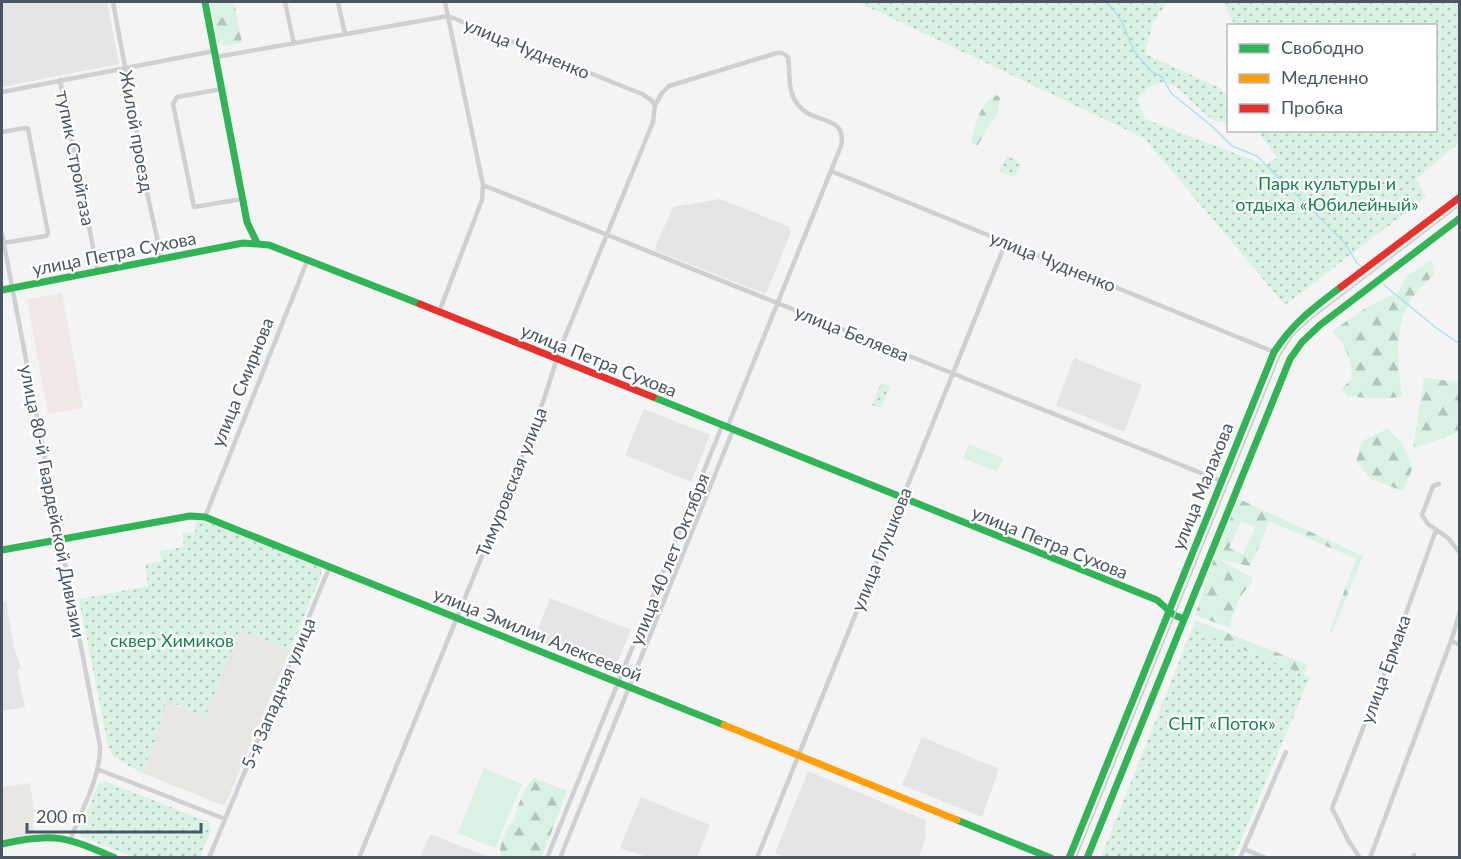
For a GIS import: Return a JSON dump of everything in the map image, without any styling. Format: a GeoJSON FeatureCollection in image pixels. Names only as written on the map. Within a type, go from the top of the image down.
{"type":"FeatureCollection","features":[{"type":"Feature","properties":{"kind":"street","name":"Жилой проезд"},"geometry":{"type":"LineString","coordinates":[[113,2],[141,154],[140,160],[162,260]]}},
{"type":"Feature","properties":{"kind":"street"},"geometry":{"type":"LineString","coordinates":[[205,2],[242,199],[247,222],[257,243]]}},
{"type":"Feature","properties":{"kind":"street"},"geometry":{"type":"LineString","coordinates":[[285,2],[294,44]]}},
{"type":"Feature","properties":{"kind":"street"},"geometry":{"type":"LineString","coordinates":[[338,2],[345,34]]}},
{"type":"Feature","properties":{"kind":"street"},"geometry":{"type":"LineString","coordinates":[[439,312],[482,200],[483,184],[446,2]]}},
{"type":"Feature","properties":{"kind":"street","name":"улица Чудненко"},"geometry":{"type":"LineString","coordinates":[[2,92],[60,80],[215,54],[294,44],[448,16],[642,94],[655,105]]}},
{"type":"Feature","properties":{"kind":"street","name":"улица 40 лет Октября"},"geometry":{"type":"LineString","coordinates":[[547,858],[618,682],[727,428],[841,146],[842,131],[839,126],[806,113],[799,107],[792,95],[788,57],[782,53],[669,86],[655,105]]}},
{"type":"Feature","properties":{"kind":"street","name":"тупик Стройгаза"},"geometry":{"type":"LineString","coordinates":[[60,80],[98,272]]}},
{"type":"Feature","properties":{"kind":"street"},"geometry":{"type":"LineString","coordinates":[[222,89],[177,98],[174,104],[194,207],[242,199]]}},
{"type":"Feature","properties":{"kind":"street","name":"Тимуровская улица"},"geometry":{"type":"LineString","coordinates":[[359,858],[531,435],[557,359],[653,122],[655,105]]}},
{"type":"Feature","properties":{"kind":"street"},"geometry":{"type":"LineString","coordinates":[[2,132],[28,129],[48,233],[46,236],[3,243]]}},
{"type":"Feature","properties":{"kind":"street","name":"улица Чудненко"},"geometry":{"type":"LineString","coordinates":[[831,171],[1274,352]]}},
{"type":"Feature","properties":{"kind":"street","name":"улица Беляева"},"geometry":{"type":"LineString","coordinates":[[483,184],[1221,481]]}},
{"type":"Feature","properties":{"kind":"street","name":"улица Малахова"},"geometry":{"type":"LineString","coordinates":[[1068,858],[1274,352],[1287,332],[1308,312],[1460,197]]}},
{"type":"Feature","properties":{"kind":"street","name":"улица Малахова"},"geometry":{"type":"LineString","coordinates":[[1087,858],[1282,375],[1295,349],[1335,313],[1460,218]]}},
{"type":"Feature","properties":{"kind":"street","name":"улица 80-й Гвардейской Дивизии"},"geometry":{"type":"LineString","coordinates":[[2,234],[100,746],[97,769],[70,840]]}},
{"type":"Feature","properties":{"kind":"street","name":"улица Глушкова"},"geometry":{"type":"LineString","coordinates":[[757,858],[1006,242]]}},
{"type":"Feature","properties":{"kind":"street","name":"улица Петра Сухова"},"geometry":{"type":"LineString","coordinates":[[2,290],[243,243],[257,243],[283,249],[1157,600],[1168,610],[1184,619]]}},
{"type":"Feature","properties":{"kind":"street","name":"улица Смирнова"},"geometry":{"type":"LineString","coordinates":[[206,517],[308,259]]}},
{"type":"Feature","properties":{"kind":"street","name":"улица 40 лет Октября"},"geometry":{"type":"LineString","coordinates":[[560,858],[629,687],[727,428]]}},
{"type":"Feature","properties":{"kind":"street"},"geometry":{"type":"LineString","coordinates":[[1439,484],[1433,486],[1422,515],[1428,524],[1448,538],[1460,553]]}},
{"type":"Feature","properties":{"kind":"street","name":"улица Эмилии Алексеевой"},"geometry":{"type":"LineString","coordinates":[[2,550],[190,516],[206,517],[1051,858]]}},
{"type":"Feature","properties":{"kind":"street","name":"улица Ермака"},"geometry":{"type":"LineString","coordinates":[[1360,858],[1342,830],[1332,808],[1383,677],[1436,530]]}},
{"type":"Feature","properties":{"kind":"street","name":"5-я Западная улица"},"geometry":{"type":"LineString","coordinates":[[209,858],[330,566]]}},
{"type":"Feature","properties":{"kind":"street"},"geometry":{"type":"LineString","coordinates":[[1370,858],[1460,612]]}},
{"type":"Feature","properties":{"kind":"street"},"geometry":{"type":"LineString","coordinates":[[1451,641],[1460,645]]}},
{"type":"Feature","properties":{"kind":"street"},"geometry":{"type":"LineString","coordinates":[[1240,858],[1286,752]]}},
{"type":"Feature","properties":{"kind":"street"},"geometry":{"type":"LineString","coordinates":[[97,769],[225,819]]}},
{"type":"Feature","properties":{"kind":"street"},"geometry":{"type":"LineString","coordinates":[[2,844],[36,837],[70,840],[115,858]]}},
{"type":"Feature","properties":{"kind":"street"},"geometry":{"type":"LineString","coordinates":[[1244,849],[1266,858]]}},
{"type":"Feature","properties":{"kind":"shaded area"},"geometry":{"type":"Polygon","coordinates":[[[2,2],[107,2],[119,64],[2,87],[2,2]]]}},
{"type":"Feature","properties":{"kind":"shaded area"},"geometry":{"type":"Polygon","coordinates":[[[720,199],[788,226],[791,232],[766,294],[654,250],[673,207],[720,199]]]}},
{"type":"Feature","properties":{"kind":"shaded area"},"geometry":{"type":"Polygon","coordinates":[[[62,293],[83,408],[48,414],[27,299],[62,293]]]}},
{"type":"Feature","properties":{"kind":"shaded area"},"geometry":{"type":"Polygon","coordinates":[[[1074,358],[1142,385],[1124,432],[1056,405],[1074,358]]]}},
{"type":"Feature","properties":{"kind":"shaded area"},"geometry":{"type":"Polygon","coordinates":[[[644,409],[710,435],[691,482],[625,455],[644,409]]]}},
{"type":"Feature","properties":{"kind":"shaded area"},"geometry":{"type":"Polygon","coordinates":[[[550,598],[631,630],[614,671],[534,639],[550,598]]]}},
{"type":"Feature","properties":{"kind":"shaded area"},"geometry":{"type":"Polygon","coordinates":[[[6,601],[14,648],[21,668],[17,670],[25,707],[2,711],[2,602],[6,601]]]}},
{"type":"Feature","properties":{"kind":"shaded area"},"geometry":{"type":"Polygon","coordinates":[[[240,630],[290,650],[226,803],[222,805],[142,773],[154,744],[166,699],[177,706],[205,716],[240,630]]]}},
{"type":"Feature","properties":{"kind":"shaded area"},"geometry":{"type":"Polygon","coordinates":[[[922,737],[999,769],[982,817],[902,785],[922,737]]]}},
{"type":"Feature","properties":{"kind":"shaded area"},"geometry":{"type":"Polygon","coordinates":[[[808,771],[925,820],[926,837],[919,857],[787,858],[775,853],[808,771]]]}},
{"type":"Feature","properties":{"kind":"shaded area"},"geometry":{"type":"Polygon","coordinates":[[[30,783],[34,809],[33,834],[2,839],[2,787],[30,783]]]}},
{"type":"Feature","properties":{"kind":"shaded area"},"geometry":{"type":"Polygon","coordinates":[[[641,797],[710,825],[697,857],[647,857],[620,848],[641,797]]]}},
{"type":"Feature","properties":{"kind":"shaded area"},"geometry":{"type":"Polygon","coordinates":[[[430,834],[489,857],[420,857],[430,834]]]}},
{"type":"Feature","properties":{"kind":"green space"},"geometry":{"type":"Polygon","coordinates":[[[211,2],[234,2],[242,43],[224,46],[218,42],[211,2]]]}},
{"type":"Feature","properties":{"kind":"green space","name":"Парк культуры и отдыха «Юбилейный»"},"geometry":{"type":"Polygon","coordinates":[[[858,2],[1167,2],[1152,25],[1145,54],[1218,87],[1227,95],[1227,123],[1214,120],[1204,113],[1178,88],[1159,83],[1149,88],[1138,99],[1145,119],[1265,165],[1277,158],[1259,132],[1437,132],[1437,24],[1234,24],[1223,2],[1454,2],[1460,8],[1459,143],[1416,179],[1426,197],[1285,305],[1144,138],[858,2]]]}},
{"type":"Feature","properties":{"kind":"green space"},"geometry":{"type":"Polygon","coordinates":[[[997,95],[1000,98],[998,113],[978,145],[972,144],[982,108],[988,100],[997,95]]]}},
{"type":"Feature","properties":{"kind":"green space"},"geometry":{"type":"Polygon","coordinates":[[[1007,156],[1021,163],[1015,177],[1000,173],[1007,156]]]}},
{"type":"Feature","properties":{"kind":"green space"},"geometry":{"type":"Polygon","coordinates":[[[1432,260],[1434,274],[1409,303],[1401,325],[1398,361],[1402,397],[1375,399],[1348,396],[1341,389],[1352,379],[1351,365],[1341,342],[1332,331],[1369,306],[1399,292],[1405,277],[1432,260]]]}},
{"type":"Feature","properties":{"kind":"green space"},"geometry":{"type":"Polygon","coordinates":[[[1424,377],[1459,383],[1459,432],[1413,449],[1424,377]]]}},
{"type":"Feature","properties":{"kind":"green space"},"geometry":{"type":"Polygon","coordinates":[[[881,383],[890,386],[881,408],[872,405],[881,383]]]}},
{"type":"Feature","properties":{"kind":"green space"},"geometry":{"type":"Polygon","coordinates":[[[1387,429],[1402,443],[1413,467],[1403,491],[1371,479],[1356,462],[1362,441],[1387,429]]]}},
{"type":"Feature","properties":{"kind":"green space"},"geometry":{"type":"Polygon","coordinates":[[[969,444],[1003,458],[997,472],[963,458],[969,444]]]}},
{"type":"Feature","properties":{"kind":"green space"},"geometry":{"type":"Polygon","coordinates":[[[1239,499],[1363,556],[1332,633],[1329,633],[1356,559],[1269,521],[1249,566],[1219,559],[1252,578],[1252,583],[1237,604],[1230,628],[1195,615],[1216,552],[1239,499]],[[1241,521],[1229,548],[1243,554],[1255,527],[1241,521]]]}},
{"type":"Feature","properties":{"kind":"green space","name":"сквер Химиков"},"geometry":{"type":"Polygon","coordinates":[[[196,521],[212,524],[318,566],[321,569],[321,576],[290,650],[240,630],[205,717],[166,700],[154,744],[142,773],[119,760],[109,750],[79,599],[148,586],[145,564],[162,561],[160,551],[184,547],[182,533],[195,532],[196,521]]]}},
{"type":"Feature","properties":{"kind":"green space"},"geometry":{"type":"Polygon","coordinates":[[[1195,620],[1308,665],[1304,675],[1192,629],[1195,620]]]}},
{"type":"Feature","properties":{"kind":"green space","name":"СНТ «Поток»"},"geometry":{"type":"Polygon","coordinates":[[[1192,629],[1310,677],[1234,857],[1101,857],[1192,629]]]}},
{"type":"Feature","properties":{"kind":"green space"},"geometry":{"type":"Polygon","coordinates":[[[484,768],[522,784],[495,848],[458,833],[484,768]]]}},
{"type":"Feature","properties":{"kind":"green space"},"geometry":{"type":"Polygon","coordinates":[[[534,778],[567,791],[542,857],[501,857],[500,849],[504,837],[514,820],[524,791],[534,778]]]}},
{"type":"Feature","properties":{"kind":"green space"},"geometry":{"type":"Polygon","coordinates":[[[104,781],[209,822],[211,830],[200,857],[134,857],[82,837],[80,829],[98,785],[104,781]]]}},
{"type":"Feature","properties":{"kind":"waterway"},"geometry":{"type":"LineString","coordinates":[[1107,2],[1121,20],[1134,51],[1151,71],[1162,77],[1171,93],[1232,146],[1257,156],[1344,242],[1362,267]]}},
{"type":"Feature","properties":{"kind":"waterway"},"geometry":{"type":"LineString","coordinates":[[1384,285],[1435,327],[1460,344]]}},
{"type":"Feature","properties":{"kind":"tram line"},"geometry":{"type":"LineString","coordinates":[[1076,858],[1280,355],[1293,335],[1312,318],[1460,205]]}},
{"type":"Feature","properties":{"kind":"traffic: fast"},"geometry":{"type":"LineString","coordinates":[[205,2],[247,222],[257,243]]}},
{"type":"Feature","properties":{"kind":"traffic: fast"},"geometry":{"type":"LineString","coordinates":[[1087,858],[1290,359],[1302,342],[1320,325],[1460,218]]}},
{"type":"Feature","properties":{"kind":"traffic: fast"},"geometry":{"type":"LineString","coordinates":[[2,290],[243,243],[269,245],[420,304]]}},
{"type":"Feature","properties":{"kind":"traffic: fast"},"geometry":{"type":"LineString","coordinates":[[1069,858],[1274,352],[1304,316],[1341,287]]}},
{"type":"Feature","properties":{"kind":"traffic: fast"},"geometry":{"type":"LineString","coordinates":[[653,397],[1157,600],[1174,615],[1184,619]]}},
{"type":"Feature","properties":{"kind":"traffic: fast"},"geometry":{"type":"LineString","coordinates":[[2,550],[190,516],[205,517],[724,725]]}},
{"type":"Feature","properties":{"kind":"traffic: fast"},"geometry":{"type":"LineString","coordinates":[[957,820],[1051,858]]}},
{"type":"Feature","properties":{"kind":"traffic: fast"},"geometry":{"type":"LineString","coordinates":[[2,844],[35,838],[60,839],[84,845],[115,858]]}},
{"type":"Feature","properties":{"kind":"traffic: slow"},"geometry":{"type":"LineString","coordinates":[[724,725],[957,820]]}},
{"type":"Feature","properties":{"kind":"traffic: jam"},"geometry":{"type":"LineString","coordinates":[[1341,287],[1460,197]]}},
{"type":"Feature","properties":{"kind":"traffic: jam"},"geometry":{"type":"LineString","coordinates":[[420,304],[653,397]]}}]}
